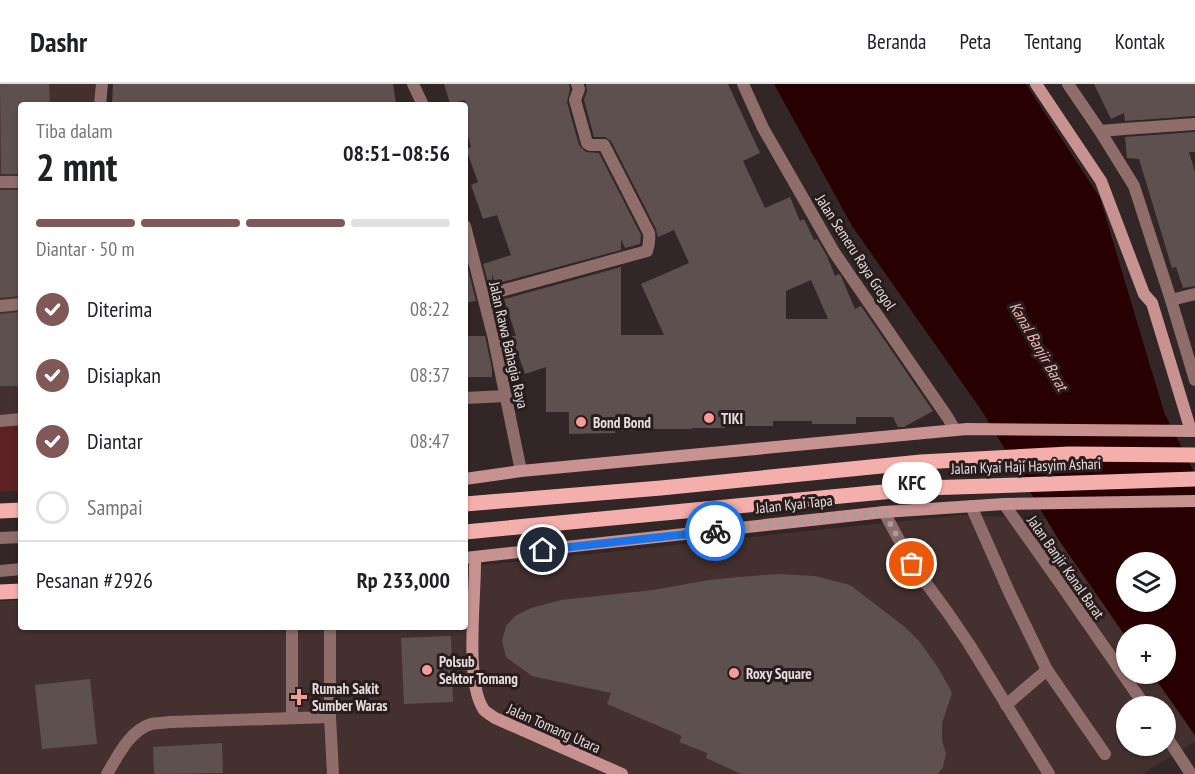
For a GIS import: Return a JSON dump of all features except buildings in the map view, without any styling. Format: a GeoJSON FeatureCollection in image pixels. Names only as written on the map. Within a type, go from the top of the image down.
{"type":"FeatureCollection","features":[{"type":"Feature","properties":{"kind":"main road"},"geometry":{"type":"LineString","coordinates":[[468,479],[521,471],[961,429],[1187,431],[1144,306],[1144,294],[1101,181],[1036,84]]}},
{"type":"Feature","properties":{"kind":"main road","name":"Jalan Kyai Haji Hasyim Ashari"},"geometry":{"type":"LineString","coordinates":[[472,504],[921,462],[1069,454],[1195,455]]}},
{"type":"Feature","properties":{"kind":"main road","name":"Jalan Kyai Haji Hasyim Ashari"},"geometry":{"type":"LineString","coordinates":[[468,531],[925,488],[1195,479]]}},
{"type":"Feature","properties":{"kind":"main road","name":"Jalan Kyai Tapa"},"geometry":{"type":"LineString","coordinates":[[470,558],[884,512],[1004,504],[1195,501]]}},
{"type":"Feature","properties":{"kind":"main road"},"geometry":{"type":"LineString","coordinates":[[0,511],[18,510]]}},
{"type":"Feature","properties":{"kind":"main road","name":"Jalan Tomang Utara"},"geometry":{"type":"LineString","coordinates":[[470,558],[472,665],[477,694],[485,711],[495,718],[622,774]]}},
{"type":"Feature","properties":{"kind":"main road"},"geometry":{"type":"LineString","coordinates":[[0,592],[18,591]]}},
{"type":"Feature","properties":{"kind":"street"},"geometry":{"type":"LineString","coordinates":[[100,102],[102,84]]}},
{"type":"Feature","properties":{"kind":"street"},"geometry":{"type":"LineString","coordinates":[[413,84],[422,102]]}},
{"type":"Feature","properties":{"kind":"street"},"geometry":{"type":"LineString","coordinates":[[483,296],[646,251],[648,247],[649,233],[604,145],[587,143],[575,100],[579,89],[577,84]]}},
{"type":"Feature","properties":{"kind":"street","name":"Jalan Semeru Raya Grogol"},"geometry":{"type":"LineString","coordinates":[[743,84],[763,128],[834,252],[961,429]]}},
{"type":"Feature","properties":{"kind":"street"},"geometry":{"type":"LineString","coordinates":[[1068,84],[1134,186],[1195,380]]}},
{"type":"Feature","properties":{"kind":"street"},"geometry":{"type":"LineString","coordinates":[[1100,131],[1195,124]]}},
{"type":"Feature","properties":{"kind":"street"},"geometry":{"type":"LineString","coordinates":[[0,182],[18,182]]}},
{"type":"Feature","properties":{"kind":"street","name":"Jalan Rawa Bahagia Raya"},"geometry":{"type":"LineString","coordinates":[[468,239],[506,396],[521,471]]}},
{"type":"Feature","properties":{"kind":"street"},"geometry":{"type":"LineString","coordinates":[[1171,300],[1195,294]]}},
{"type":"Feature","properties":{"kind":"street"},"geometry":{"type":"LineString","coordinates":[[0,306],[18,304]]}},
{"type":"Feature","properties":{"kind":"street"},"geometry":{"type":"LineString","coordinates":[[468,398],[506,396]]}},
{"type":"Feature","properties":{"kind":"street"},"geometry":{"type":"LineString","coordinates":[[0,421],[18,420]]}},
{"type":"Feature","properties":{"kind":"street","name":"Jalan Banjir Kanal Barat"},"geometry":{"type":"LineString","coordinates":[[1004,504],[1138,696]]}},
{"type":"Feature","properties":{"kind":"street"},"geometry":{"type":"LineString","coordinates":[[971,506],[1047,670],[1105,754]]}},
{"type":"Feature","properties":{"kind":"street"},"geometry":{"type":"LineString","coordinates":[[884,512],[912,564],[969,644],[1049,774]]}},
{"type":"Feature","properties":{"kind":"street"},"geometry":{"type":"LineString","coordinates":[[0,538],[18,537]]}},
{"type":"Feature","properties":{"kind":"street"},"geometry":{"type":"LineString","coordinates":[[0,571],[18,569]]}},
{"type":"Feature","properties":{"kind":"street"},"geometry":{"type":"LineString","coordinates":[[292,630],[292,717]]}},
{"type":"Feature","properties":{"kind":"street"},"geometry":{"type":"LineString","coordinates":[[330,630],[330,717],[333,774]]}},
{"type":"Feature","properties":{"kind":"street"},"geometry":{"type":"LineString","coordinates":[[1006,705],[1047,670]]}},
{"type":"Feature","properties":{"kind":"street"},"geometry":{"type":"LineString","coordinates":[[107,774],[133,734],[149,725],[170,722],[330,717]]}},
{"type":"Feature","properties":{"kind":"street"},"geometry":{"type":"LineString","coordinates":[[1176,751],[1191,774]]}},
{"type":"Feature","properties":{"kind":"shaded area"},"geometry":{"type":"Polygon","coordinates":[[[0,84],[100,84],[100,102],[18,102],[18,418],[0,419],[0,84]]]}},
{"type":"Feature","properties":{"kind":"shaded area"},"geometry":{"type":"Polygon","coordinates":[[[18,421],[18,491],[0,492],[0,422],[18,421]]]}},
{"type":"Feature","properties":{"kind":"shaded area"},"geometry":{"type":"Polygon","coordinates":[[[961,515],[1046,519],[1118,624],[1116,684],[1159,684],[1167,696],[1116,696],[1116,756],[1172,756],[1142,774],[0,774],[0,601],[18,600],[18,630],[468,630],[468,567],[961,515]]]}},
{"type":"Feature","properties":{"kind":"shaded area"},"geometry":{"type":"Polygon","coordinates":[[[1176,709],[1195,736],[1195,742],[1176,753],[1176,709]]]}},
{"type":"Feature","properties":{"kind":"water","name":"Kanal Banjir Barat"},"geometry":{"type":"Polygon","coordinates":[[[774,84],[1026,84],[1100,198],[1164,412],[1195,474],[1195,735],[1176,708],[1176,696],[1168,696],[1159,684],[1176,684],[1176,624],[1117,624],[1058,539],[984,414],[852,226],[774,84]]]}},
{"type":"Feature","properties":{"kind":"way so far"},"geometry":{"type":"LineString","coordinates":[[715,531],[884,512],[912,564]]}},
{"type":"Feature","properties":{"kind":"place","name":"TIKI"},"geometry":{"type":"Point","coordinates":[709,418]}},
{"type":"Feature","properties":{"kind":"place","name":"Bond Bond"},"geometry":{"type":"Point","coordinates":[581,422]}},
{"type":"Feature","properties":{"kind":"place","name":"KFC"},"geometry":{"type":"Point","coordinates":[912,564]}},
{"type":"Feature","properties":{"kind":"place","name":"Polsub Sektor Tomang"},"geometry":{"type":"Point","coordinates":[427,670]}},
{"type":"Feature","properties":{"kind":"place","name":"Roxy Square"},"geometry":{"type":"Point","coordinates":[734,673]}},
{"type":"Feature","properties":{"kind":"place","name":"Rumah Sakit Sumber Waras"},"geometry":{"type":"Point","coordinates":[299,697]}},
{"type":"Feature","properties":{"kind":"route"},"geometry":{"type":"LineString","coordinates":[[543,550],[715,531]]}}]}
